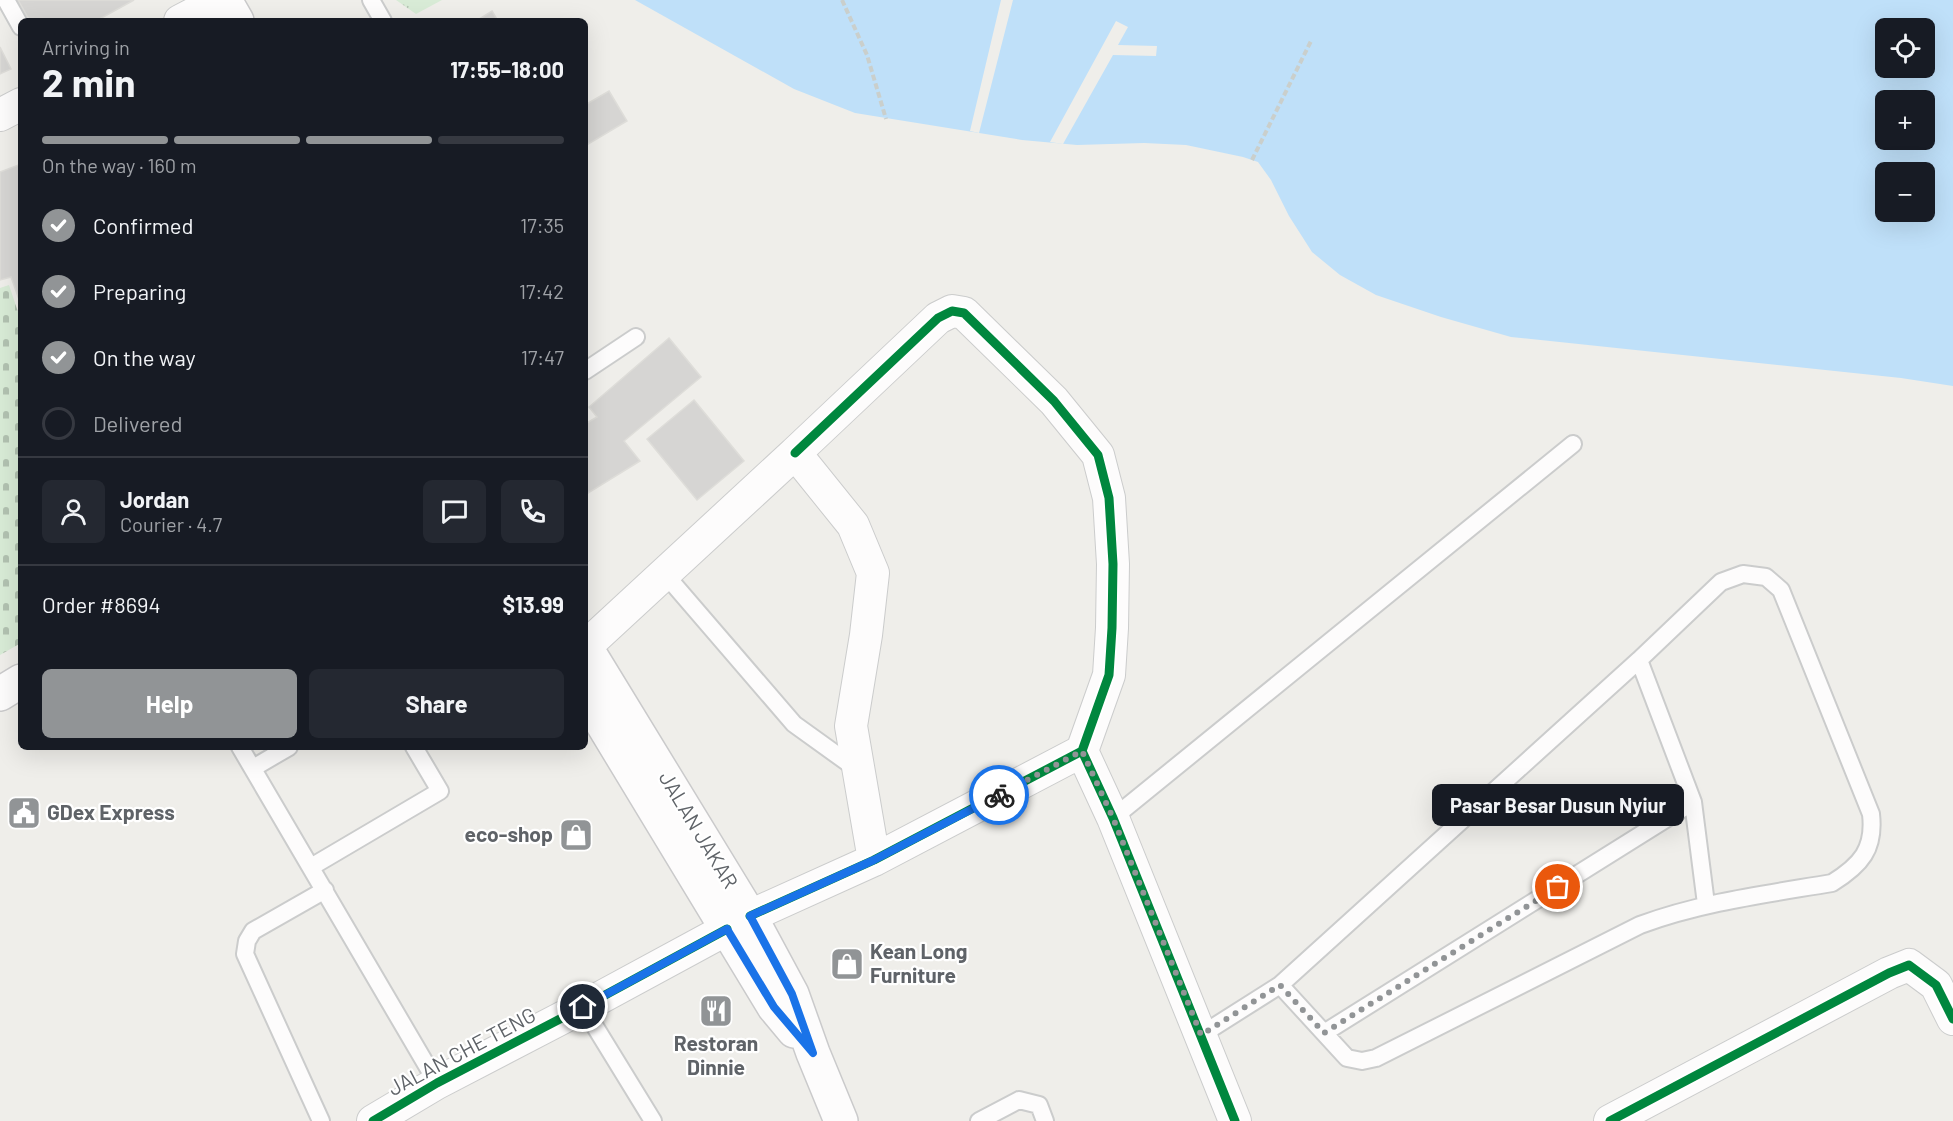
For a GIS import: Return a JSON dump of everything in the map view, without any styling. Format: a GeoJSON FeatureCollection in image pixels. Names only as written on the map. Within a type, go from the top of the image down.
{"type":"FeatureCollection","features":[{"type":"Feature","properties":{"kind":"main road"},"geometry":{"type":"LineString","coordinates":[[225,0],[235,18]]}},
{"type":"Feature","properties":{"kind":"main road","name":"JALAN JAKAR"},"geometry":{"type":"LineString","coordinates":[[588,652],[738,922]]}},
{"type":"Feature","properties":{"kind":"main road"},"geometry":{"type":"LineString","coordinates":[[0,694],[18,683]]}},
{"type":"Feature","properties":{"kind":"main road","name":"JALAN JAKAR"},"geometry":{"type":"LineString","coordinates":[[588,700],[738,922],[792,994],[841,1121]]}},
{"type":"Feature","properties":{"kind":"street"},"geometry":{"type":"LineString","coordinates":[[186,18],[220,0]]}},
{"type":"Feature","properties":{"kind":"street"},"geometry":{"type":"LineString","coordinates":[[0,115],[18,106]]}},
{"type":"Feature","properties":{"kind":"street"},"geometry":{"type":"LineString","coordinates":[[588,644],[938,318],[952,311],[964,313],[1054,401],[1098,456],[1109,498],[1113,564],[1109,675],[1082,751],[1113,818],[1235,1121]]}},
{"type":"Feature","properties":{"kind":"street"},"geometry":{"type":"LineString","coordinates":[[795,453],[853,525],[873,573],[866,635],[851,726],[874,860]]}},
{"type":"Feature","properties":{"kind":"street","name":"JALAN CHE TENG"},"geometry":{"type":"LineString","coordinates":[[373,1121],[437,1083],[583,1007],[738,922],[874,860],[1082,751]]}},
{"type":"Feature","properties":{"kind":"street"},"geometry":{"type":"LineString","coordinates":[[1624,1118],[1889,973],[1909,965],[1936,985],[1953,1018]]}},
{"type":"Feature","properties":{"kind":"lane"},"geometry":{"type":"LineString","coordinates":[[6,0],[18,22]]}},
{"type":"Feature","properties":{"kind":"lane"},"geometry":{"type":"LineString","coordinates":[[371,0],[381,18]]}},
{"type":"Feature","properties":{"kind":"lane"},"geometry":{"type":"LineString","coordinates":[[588,369],[636,337]]}},
{"type":"Feature","properties":{"kind":"lane"},"geometry":{"type":"LineString","coordinates":[[1113,818],[1573,444]]}},
{"type":"Feature","properties":{"kind":"lane"},"geometry":{"type":"LineString","coordinates":[[664,573],[794,724],[858,771]]}},
{"type":"Feature","properties":{"kind":"lane"},"geometry":{"type":"LineString","coordinates":[[1201,1035],[1280,985],[1639,660],[1721,582],[1743,574],[1766,577],[1781,590],[1871,814],[1873,828],[1870,843],[1863,859],[1849,873],[1832,882],[1706,904],[1671,913],[1640,925],[1376,1058],[1362,1061],[1347,1058],[1280,985]]}},
{"type":"Feature","properties":{"kind":"lane"},"geometry":{"type":"LineString","coordinates":[[1639,660],[1693,802],[1706,904]]}},
{"type":"Feature","properties":{"kind":"lane"},"geometry":{"type":"LineString","coordinates":[[242,750],[437,1083]]}},
{"type":"Feature","properties":{"kind":"lane"},"geometry":{"type":"LineString","coordinates":[[253,768],[284,750]]}},
{"type":"Feature","properties":{"kind":"lane"},"geometry":{"type":"LineString","coordinates":[[311,867],[440,791],[416,750]]}},
{"type":"Feature","properties":{"kind":"lane"},"geometry":{"type":"LineString","coordinates":[[1324,1033],[1693,802]]}},
{"type":"Feature","properties":{"kind":"lane"},"geometry":{"type":"LineString","coordinates":[[321,1121],[244,954],[247,941],[253,931],[324,890]]}},
{"type":"Feature","properties":{"kind":"lane"},"geometry":{"type":"LineString","coordinates":[[583,1007],[653,1121]]}},
{"type":"Feature","properties":{"kind":"lane"},"geometry":{"type":"LineString","coordinates":[[979,1121],[1019,1100],[1039,1105],[1045,1121]]}},
{"type":"Feature","properties":{"kind":"path"},"geometry":{"type":"LineString","coordinates":[[842,0],[867,55],[886,119]]}},
{"type":"Feature","properties":{"kind":"path"},"geometry":{"type":"LineString","coordinates":[[1252,160],[1311,41]]}},
{"type":"Feature","properties":{"kind":"green space"},"geometry":{"type":"Polygon","coordinates":[[[396,0],[442,0],[416,14],[396,0]]]}},
{"type":"Feature","properties":{"kind":"green space"},"geometry":{"type":"Polygon","coordinates":[[[9,285],[18,312],[18,645],[0,655],[0,288],[9,285]]]}},
{"type":"Feature","properties":{"kind":"water"},"geometry":{"type":"Polygon","coordinates":[[[635,0],[1953,0],[1953,386],[1901,378],[1511,337],[1376,295],[1340,275],[1312,252],[1289,216],[1271,180],[1258,162],[1186,145],[1144,143],[1077,145],[1022,140],[855,113],[794,89],[635,0]]]}},
{"type":"Feature","properties":{"kind":"pier"},"geometry":{"type":"Polygon","coordinates":[[[1001,0],[1013,0],[979,133],[970,131],[1001,0]]]}},
{"type":"Feature","properties":{"kind":"pier"},"geometry":{"type":"Polygon","coordinates":[[[1116,21],[1128,27],[1118,45],[1157,46],[1156,56],[1113,55],[1063,144],[1050,142],[1116,21]]]}},
{"type":"Feature","properties":{"kind":"building"},"geometry":{"type":"Polygon","coordinates":[[[18,0],[134,0],[101,18],[28,18],[18,0]]]}},
{"type":"Feature","properties":{"kind":"building"},"geometry":{"type":"Polygon","coordinates":[[[492,11],[496,18],[481,18],[492,11]]]}},
{"type":"Feature","properties":{"kind":"building"},"geometry":{"type":"Polygon","coordinates":[[[0,47],[11,69],[0,74],[0,47]]]}},
{"type":"Feature","properties":{"kind":"building"},"geometry":{"type":"Polygon","coordinates":[[[609,91],[627,121],[588,144],[588,103],[609,91]]]}},
{"type":"Feature","properties":{"kind":"building"},"geometry":{"type":"Polygon","coordinates":[[[18,165],[18,297],[11,277],[0,280],[0,172],[18,165]]]}},
{"type":"Feature","properties":{"kind":"building"},"geometry":{"type":"Polygon","coordinates":[[[669,338],[701,377],[624,441],[640,461],[588,493],[588,422],[597,417],[589,407],[669,338]]]}},
{"type":"Feature","properties":{"kind":"building"},"geometry":{"type":"Polygon","coordinates":[[[694,400],[744,461],[697,500],[647,439],[694,400]]]}},
{"type":"Feature","properties":{"kind":"cycle path"},"geometry":{"type":"LineString","coordinates":[[750,916],[874,860],[1082,751],[1109,675],[1113,564],[1109,498],[1098,455],[1054,401],[964,313],[952,311],[938,318],[795,453]]}},
{"type":"Feature","properties":{"kind":"cycle path"},"geometry":{"type":"LineString","coordinates":[[1082,751],[1113,818],[1235,1121]]}},
{"type":"Feature","properties":{"kind":"cycle path"},"geometry":{"type":"LineString","coordinates":[[373,1121],[437,1083],[727,929]]}},
{"type":"Feature","properties":{"kind":"cycle path"},"geometry":{"type":"LineString","coordinates":[[1610,1121],[1889,973],[1909,965],[1936,985],[1953,1019]]}},
{"type":"Feature","properties":{"kind":"way so far"},"geometry":{"type":"LineString","coordinates":[[999,795],[1082,751],[1113,818],[1201,1035],[1280,985],[1324,1033],[1558,887]]}},
{"type":"Feature","properties":{"kind":"place","name":"GDex Express"},"geometry":{"type":"Point","coordinates":[24,813]}},
{"type":"Feature","properties":{"kind":"place","name":"eco-shop"},"geometry":{"type":"Point","coordinates":[576,835]}},
{"type":"Feature","properties":{"kind":"place","name":"Pasar Besar Dusun Nyiur"},"geometry":{"type":"Point","coordinates":[1558,887]}},
{"type":"Feature","properties":{"kind":"place","name":"Kean Long Furniture"},"geometry":{"type":"Point","coordinates":[847,964]}},
{"type":"Feature","properties":{"kind":"place","name":"Restoran Dinnie"},"geometry":{"type":"Point","coordinates":[716,1011]}},
{"type":"Feature","properties":{"kind":"route"},"geometry":{"type":"LineString","coordinates":[[583,1007],[727,929],[774,1007],[813,1053],[792,994],[750,916],[874,860],[999,795]]}}]}
